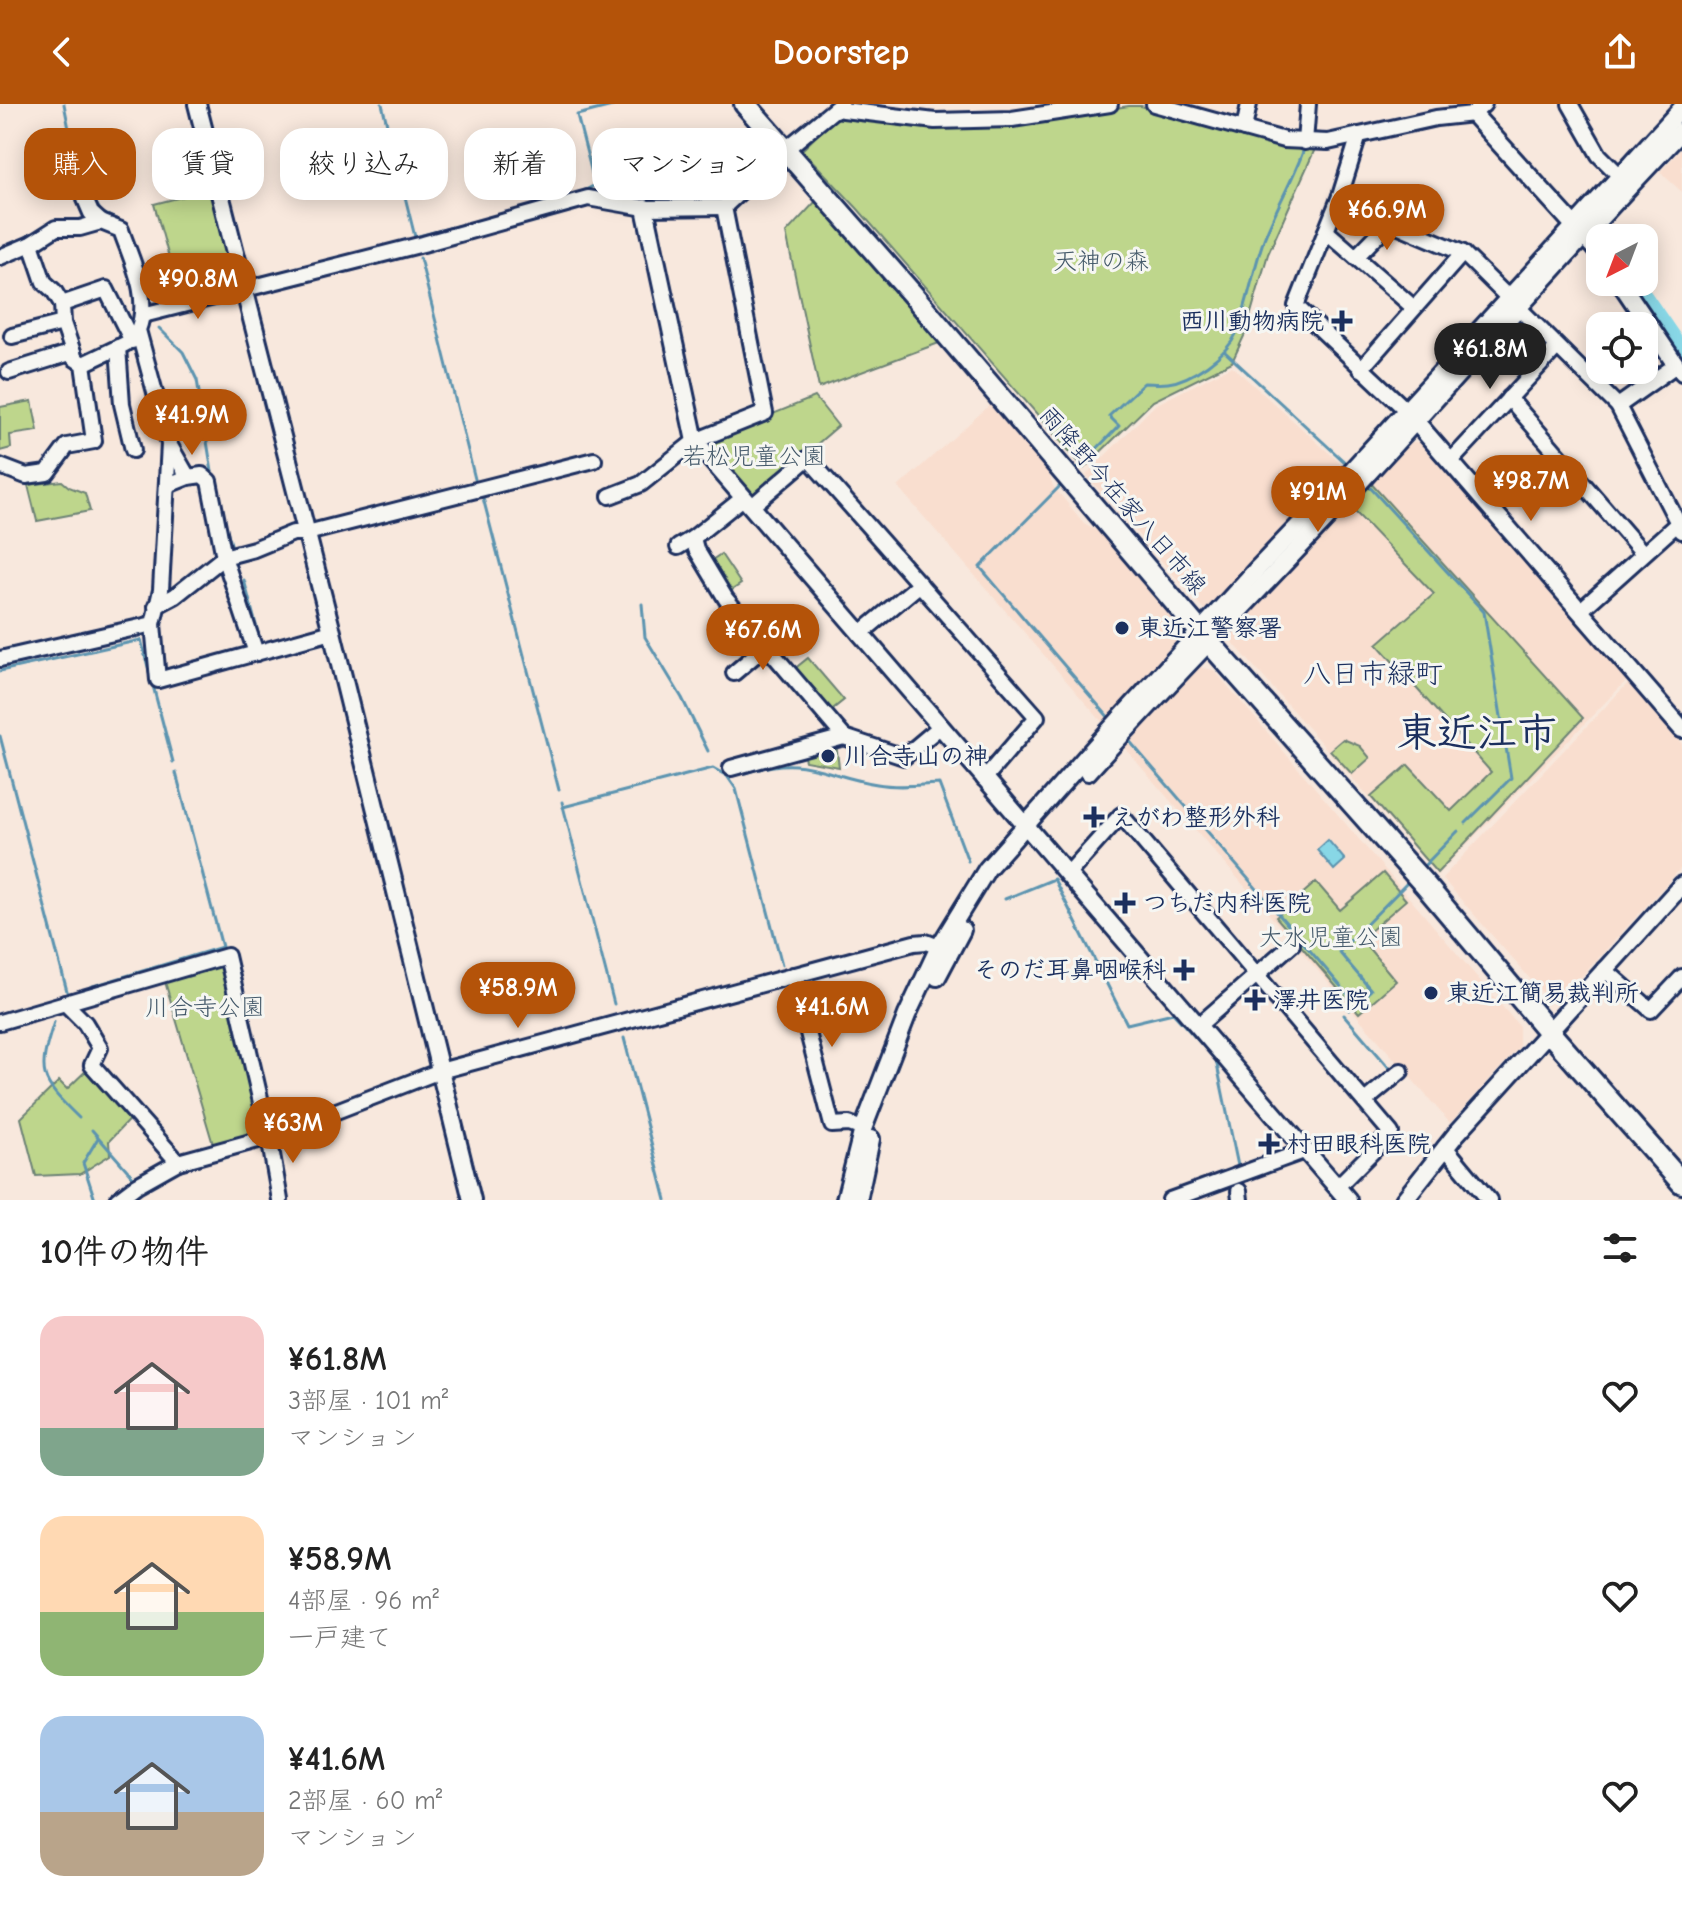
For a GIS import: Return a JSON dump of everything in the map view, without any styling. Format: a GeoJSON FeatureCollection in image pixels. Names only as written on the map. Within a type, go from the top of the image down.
{"type":"FeatureCollection","features":[{"type":"Feature","properties":{"kind":"main road","name":"雨降野今在家八日市線"},"geometry":{"type":"LineString","coordinates":[[745,104],[766,128]]}},
{"type":"Feature","properties":{"kind":"main road","name":"雨降野今在家八日市線"},"geometry":{"type":"LineString","coordinates":[[787,152],[1682,1183]]}},
{"type":"Feature","properties":{"kind":"street"},"geometry":{"type":"LineString","coordinates":[[197,104],[332,632],[472,1200]]}},
{"type":"Feature","properties":{"kind":"street"},"geometry":{"type":"LineString","coordinates":[[787,148],[838,106],[935,121],[996,120],[1110,104]]}},
{"type":"Feature","properties":{"kind":"street"},"geometry":{"type":"LineString","coordinates":[[1154,104],[1284,140],[1305,142],[1328,142],[1474,107],[1586,236]]}},
{"type":"Feature","properties":{"kind":"street"},"geometry":{"type":"LineString","coordinates":[[1244,129],[1249,104]]}},
{"type":"Feature","properties":{"kind":"street"},"geometry":{"type":"LineString","coordinates":[[1305,142],[1308,104]]}},
{"type":"Feature","properties":{"kind":"street"},"geometry":{"type":"LineString","coordinates":[[1570,104],[1599,155],[1620,176]]}},
{"type":"Feature","properties":{"kind":"street"},"geometry":{"type":"LineString","coordinates":[[845,1200],[863,1129],[907,1015],[939,947],[987,869],[1029,829],[1514,304],[1580,229],[1620,176],[1682,108]]}},
{"type":"Feature","properties":{"kind":"street"},"geometry":{"type":"LineString","coordinates":[[1580,229],[1682,131]]}},
{"type":"Feature","properties":{"kind":"street"},"geometry":{"type":"LineString","coordinates":[[1359,135],[1340,196],[1296,306],[1411,416],[1682,729]]}},
{"type":"Feature","properties":{"kind":"street"},"geometry":{"type":"LineString","coordinates":[[1340,196],[1390,222],[1463,253],[1618,406],[1680,528],[1643,553],[1580,611]]}},
{"type":"Feature","properties":{"kind":"street"},"geometry":{"type":"LineString","coordinates":[[143,315],[423,244],[588,198],[645,208],[724,207],[731,200]]}},
{"type":"Feature","properties":{"kind":"street"},"geometry":{"type":"LineString","coordinates":[[85,200],[91,213],[101,222],[121,230],[140,286],[143,315],[129,339],[122,404],[133,450]]}},
{"type":"Feature","properties":{"kind":"street"},"geometry":{"type":"LineString","coordinates":[[610,496],[641,484],[695,441],[765,413],[724,207]]}},
{"type":"Feature","properties":{"kind":"street"},"geometry":{"type":"LineString","coordinates":[[645,208],[695,441],[984,779],[1342,1194],[1391,1133],[1121,815],[1067,875]]}},
{"type":"Feature","properties":{"kind":"street"},"geometry":{"type":"LineString","coordinates":[[0,257],[31,244],[56,228],[80,228],[101,222]]}},
{"type":"Feature","properties":{"kind":"street"},"geometry":{"type":"LineString","coordinates":[[1357,256],[1390,222]]}},
{"type":"Feature","properties":{"kind":"street"},"geometry":{"type":"LineString","coordinates":[[1326,231],[1414,308]]}},
{"type":"Feature","properties":{"kind":"street"},"geometry":{"type":"LineString","coordinates":[[0,466],[26,476],[47,473],[67,446],[94,441],[83,364],[74,358],[63,323],[62,304],[44,282],[31,244]]}},
{"type":"Feature","properties":{"kind":"street"},"geometry":{"type":"LineString","coordinates":[[1361,369],[1463,253]]}},
{"type":"Feature","properties":{"kind":"street"},"geometry":{"type":"LineString","coordinates":[[62,304],[106,289],[129,339],[169,444],[188,477]]}},
{"type":"Feature","properties":{"kind":"street"},"geometry":{"type":"LineString","coordinates":[[1618,406],[1679,369],[1629,296]]}},
{"type":"Feature","properties":{"kind":"street"},"geometry":{"type":"LineString","coordinates":[[12,336],[63,323]]}},
{"type":"Feature","properties":{"kind":"street"},"geometry":{"type":"LineString","coordinates":[[83,364],[129,339]]}},
{"type":"Feature","properties":{"kind":"street"},"geometry":{"type":"LineString","coordinates":[[1451,461],[1557,347]]}},
{"type":"Feature","properties":{"kind":"street"},"geometry":{"type":"LineString","coordinates":[[9,372],[73,352]]}},
{"type":"Feature","properties":{"kind":"street"},"geometry":{"type":"LineString","coordinates":[[1509,398],[1643,553]]}},
{"type":"Feature","properties":{"kind":"street"},"geometry":{"type":"LineString","coordinates":[[169,444],[161,590],[153,624],[158,680],[332,632]]}},
{"type":"Feature","properties":{"kind":"street"},"geometry":{"type":"LineString","coordinates":[[678,547],[808,458],[1037,717],[984,779]]}},
{"type":"Feature","properties":{"kind":"street"},"geometry":{"type":"LineString","coordinates":[[156,606],[175,596],[224,557],[293,533],[307,533],[594,460]]}},
{"type":"Feature","properties":{"kind":"street"},"geometry":{"type":"LineString","coordinates":[[168,485],[202,475],[209,481],[224,557],[256,653]]}},
{"type":"Feature","properties":{"kind":"street"},"geometry":{"type":"LineString","coordinates":[[693,538],[696,549],[726,599],[844,737],[904,757],[941,726]]}},
{"type":"Feature","properties":{"kind":"street"},"geometry":{"type":"LineString","coordinates":[[860,634],[920,584]]}},
{"type":"Feature","properties":{"kind":"street"},"geometry":{"type":"LineString","coordinates":[[0,659],[153,624]]}},
{"type":"Feature","properties":{"kind":"street"},"geometry":{"type":"LineString","coordinates":[[734,673],[766,646]]}},
{"type":"Feature","properties":{"kind":"street"},"geometry":{"type":"LineString","coordinates":[[731,768],[844,737]]}},
{"type":"Feature","properties":{"kind":"street"},"geometry":{"type":"LineString","coordinates":[[858,1200],[873,1130],[916,1019],[993,877],[1029,829]]}},
{"type":"Feature","properties":{"kind":"street"},"geometry":{"type":"LineString","coordinates":[[1404,1200],[1445,1147],[1682,885]]}},
{"type":"Feature","properties":{"kind":"street"},"geometry":{"type":"LineString","coordinates":[[117,1200],[178,1162],[269,1137],[440,1071],[914,943],[926,942],[939,947]]}},
{"type":"Feature","properties":{"kind":"street"},"geometry":{"type":"LineString","coordinates":[[1198,1026],[1292,944]]}},
{"type":"Feature","properties":{"kind":"street"},"geometry":{"type":"LineString","coordinates":[[0,1022],[227,956],[269,1137],[280,1200]]}},
{"type":"Feature","properties":{"kind":"street"},"geometry":{"type":"LineString","coordinates":[[1604,969],[1651,1010],[1682,977]]}},
{"type":"Feature","properties":{"kind":"street"},"geometry":{"type":"LineString","coordinates":[[793,975],[832,1125],[849,1124],[863,1129]]}},
{"type":"Feature","properties":{"kind":"street"},"geometry":{"type":"LineString","coordinates":[[65,1003],[85,1023],[100,1048],[92,1065],[178,1162]]}},
{"type":"Feature","properties":{"kind":"street"},"geometry":{"type":"LineString","coordinates":[[1365,1101],[1401,1071]]}},
{"type":"Feature","properties":{"kind":"street"},"geometry":{"type":"LineString","coordinates":[[1445,1147],[1479,1196]]}},
{"type":"Feature","properties":{"kind":"street"},"geometry":{"type":"LineString","coordinates":[[1170,1200],[1304,1151]]}},
{"type":"Feature","properties":{"kind":"shaded area"},"geometry":{"type":"Polygon","coordinates":[[[1682,148],[1682,192],[1660,172],[1682,148]]]}},
{"type":"Feature","properties":{"kind":"shaded area"},"geometry":{"type":"Polygon","coordinates":[[[1232,366],[1368,488],[1410,442],[1421,442],[1628,679],[1437,875],[1086,475],[1155,405],[1232,366]]]}},
{"type":"Feature","properties":{"kind":"shaded area"},"geometry":{"type":"Polygon","coordinates":[[[991,404],[1049,473],[1053,486],[1084,523],[1106,536],[1178,624],[1178,640],[1202,668],[1214,670],[1519,1026],[1519,1047],[1450,1123],[898,487],[991,404]]]}},
{"type":"Feature","properties":{"kind":"shaded area"},"geometry":{"type":"Polygon","coordinates":[[[1629,682],[1682,744],[1682,867],[1561,999],[1545,996],[1442,878],[1629,682]]]}},
{"type":"Feature","properties":{"kind":"green space","name":"天神の森"},"geometry":{"type":"Polygon","coordinates":[[[1141,106],[1259,139],[1315,149],[1268,254],[1245,334],[1232,362],[1153,401],[1084,468],[857,208],[802,150],[837,116],[1012,124],[1141,106]]]}},
{"type":"Feature","properties":{"kind":"green space"},"geometry":{"type":"Polygon","coordinates":[[[169,200],[215,200],[237,285],[180,297],[154,204],[169,200]]]}},
{"type":"Feature","properties":{"kind":"green space"},"geometry":{"type":"Polygon","coordinates":[[[816,201],[939,343],[819,388],[786,233],[816,201]]]}},
{"type":"Feature","properties":{"kind":"green space","name":"若松児童公園"},"geometry":{"type":"Polygon","coordinates":[[[815,397],[838,426],[751,501],[701,443],[815,397]]]}},
{"type":"Feature","properties":{"kind":"green space"},"geometry":{"type":"Polygon","coordinates":[[[32,401],[38,431],[10,435],[11,448],[0,451],[0,407],[32,401]]]}},
{"type":"Feature","properties":{"kind":"green space"},"geometry":{"type":"Polygon","coordinates":[[[1359,470],[1583,718],[1437,873],[1371,797],[1408,765],[1451,811],[1491,772],[1377,644],[1434,594],[1337,493],[1359,470]]]}},
{"type":"Feature","properties":{"kind":"green space"},"geometry":{"type":"Polygon","coordinates":[[[62,481],[85,493],[90,511],[37,521],[28,485],[62,481]]]}},
{"type":"Feature","properties":{"kind":"green space"},"geometry":{"type":"Polygon","coordinates":[[[721,554],[741,584],[729,592],[709,562],[721,554]]]}},
{"type":"Feature","properties":{"kind":"green space"},"geometry":{"type":"Polygon","coordinates":[[[808,658],[844,700],[829,712],[793,670],[808,658]]]}},
{"type":"Feature","properties":{"kind":"green space"},"geometry":{"type":"Polygon","coordinates":[[[1343,739],[1360,746],[1370,758],[1352,774],[1330,750],[1343,739]]]}},
{"type":"Feature","properties":{"kind":"green space"},"geometry":{"type":"Polygon","coordinates":[[[836,743],[839,767],[805,761],[803,753],[836,743]]]}},
{"type":"Feature","properties":{"kind":"green space","name":"大水児童公園"},"geometry":{"type":"Polygon","coordinates":[[[1383,873],[1406,900],[1361,939],[1396,981],[1359,1013],[1276,917],[1316,882],[1340,910],[1383,873]]]}},
{"type":"Feature","properties":{"kind":"green space","name":"川合寺公園"},"geometry":{"type":"Polygon","coordinates":[[[227,956],[269,1137],[215,1151],[163,975],[227,956]]]}},
{"type":"Feature","properties":{"kind":"green space"},"geometry":{"type":"Polygon","coordinates":[[[92,1065],[138,1110],[109,1141],[110,1155],[80,1174],[36,1176],[21,1118],[59,1081],[67,1089],[92,1065]]]}},
{"type":"Feature","properties":{"kind":"water"},"geometry":{"type":"Polygon","coordinates":[[[1328,840],[1345,860],[1334,870],[1317,850],[1328,840]]]}},
{"type":"Feature","properties":{"kind":"waterway"},"geometry":{"type":"LineString","coordinates":[[64,104],[77,169],[101,212],[126,224],[127,229]]}},
{"type":"Feature","properties":{"kind":"waterway"},"geometry":{"type":"LineString","coordinates":[[382,104],[415,237],[515,211]]}},
{"type":"Feature","properties":{"kind":"waterway"},"geometry":{"type":"LineString","coordinates":[[580,193],[595,185],[577,115],[620,104]]}},
{"type":"Feature","properties":{"kind":"waterway"},"geometry":{"type":"LineString","coordinates":[[1075,471],[1119,426],[1109,416],[1144,383],[1168,383],[1187,377],[1217,358],[1231,342],[1240,322],[1264,239],[1304,149]]}},
{"type":"Feature","properties":{"kind":"waterway"},"geometry":{"type":"LineString","coordinates":[[420,258],[475,479]]}},
{"type":"Feature","properties":{"kind":"waterway"},"geometry":{"type":"LineString","coordinates":[[1642,296],[1682,355]]}},
{"type":"Feature","properties":{"kind":"waterway"},"geometry":{"type":"LineString","coordinates":[[159,328],[183,352],[197,380],[213,478]]}},
{"type":"Feature","properties":{"kind":"waterway"},"geometry":{"type":"LineString","coordinates":[[1224,351],[1348,465]]}},
{"type":"Feature","properties":{"kind":"waterway"},"geometry":{"type":"LineString","coordinates":[[1064,482],[980,567],[1110,719]]}},
{"type":"Feature","properties":{"kind":"waterway"},"geometry":{"type":"LineString","coordinates":[[1367,484],[1484,612],[1511,778],[1466,823]]}},
{"type":"Feature","properties":{"kind":"waterway"},"geometry":{"type":"LineString","coordinates":[[482,494],[559,790]]}},
{"type":"Feature","properties":{"kind":"waterway"},"geometry":{"type":"LineString","coordinates":[[222,513],[233,551]]}},
{"type":"Feature","properties":{"kind":"waterway"},"geometry":{"type":"LineString","coordinates":[[244,580],[261,644],[323,627]]}},
{"type":"Feature","properties":{"kind":"waterway"},"geometry":{"type":"LineString","coordinates":[[642,604],[645,637],[682,698],[708,751]]}},
{"type":"Feature","properties":{"kind":"waterway"},"geometry":{"type":"LineString","coordinates":[[0,671],[141,640],[173,762]]}},
{"type":"Feature","properties":{"kind":"waterway"},"geometry":{"type":"LineString","coordinates":[[0,736],[68,995]]}},
{"type":"Feature","properties":{"kind":"waterway"},"geometry":{"type":"LineString","coordinates":[[1126,737],[1356,1004]]}},
{"type":"Feature","properties":{"kind":"waterway"},"geometry":{"type":"LineString","coordinates":[[745,773],[766,767],[798,765],[885,785],[939,784],[968,861]]}},
{"type":"Feature","properties":{"kind":"waterway"},"geometry":{"type":"LineString","coordinates":[[563,807],[713,768],[727,776],[736,789],[782,965]]}},
{"type":"Feature","properties":{"kind":"waterway"},"geometry":{"type":"LineString","coordinates":[[90,987],[222,947],[176,773]]}},
{"type":"Feature","properties":{"kind":"waterway"},"geometry":{"type":"LineString","coordinates":[[562,802],[614,1004]]}},
{"type":"Feature","properties":{"kind":"waterway"},"geometry":{"type":"LineString","coordinates":[[1421,869],[1458,831]]}},
{"type":"Feature","properties":{"kind":"waterway"},"geometry":{"type":"LineString","coordinates":[[1005,899],[1054,879],[1127,1024],[1173,1013],[1216,1060],[1238,1166]]}},
{"type":"Feature","properties":{"kind":"waterway"},"geometry":{"type":"LineString","coordinates":[[1349,1010],[1371,990],[1339,952],[1410,880]]}},
{"type":"Feature","properties":{"kind":"waterway"},"geometry":{"type":"LineString","coordinates":[[9,1028],[50,1015]]}},
{"type":"Feature","properties":{"kind":"waterway"},"geometry":{"type":"LineString","coordinates":[[1344,1015],[1391,1070]]}},
{"type":"Feature","properties":{"kind":"waterway"},"geometry":{"type":"LineString","coordinates":[[54,1022],[45,1053],[45,1075],[56,1094],[79,1118]]}},
{"type":"Feature","properties":{"kind":"waterway"},"geometry":{"type":"LineString","coordinates":[[624,1038],[666,1200]]}},
{"type":"Feature","properties":{"kind":"waterway"},"geometry":{"type":"LineString","coordinates":[[92,1130],[134,1178]]}},
{"type":"Feature","properties":{"kind":"waterway"},"geometry":{"type":"LineString","coordinates":[[95,1200],[83,1163],[98,1138]]}},
{"type":"Feature","properties":{"kind":"waterway"},"geometry":{"type":"LineString","coordinates":[[279,1154],[287,1200]]}},
{"type":"Feature","properties":{"kind":"place","name":"西川動物病院"},"geometry":{"type":"Point","coordinates":[1342,321]}},
{"type":"Feature","properties":{"kind":"place","name":"東近江警察署"},"geometry":{"type":"Point","coordinates":[1122,628]}},
{"type":"Feature","properties":{"kind":"place","name":"川合寺山の神"},"geometry":{"type":"Point","coordinates":[828,756]}},
{"type":"Feature","properties":{"kind":"place","name":"えがわ整形外科"},"geometry":{"type":"Point","coordinates":[1094,817]}},
{"type":"Feature","properties":{"kind":"place","name":"つちだ内科医院"},"geometry":{"type":"Point","coordinates":[1125,903]}},
{"type":"Feature","properties":{"kind":"place","name":"そのだ耳鼻咽喉科"},"geometry":{"type":"Point","coordinates":[1184,970]}},
{"type":"Feature","properties":{"kind":"place","name":"東近江簡易裁判所"},"geometry":{"type":"Point","coordinates":[1431,993]}},
{"type":"Feature","properties":{"kind":"place","name":"澤井医院"},"geometry":{"type":"Point","coordinates":[1255,1000]}},
{"type":"Feature","properties":{"kind":"place","name":"村田眼科医院"},"geometry":{"type":"Point","coordinates":[1269,1144]}},
{"type":"Feature","properties":{"kind":"district","name":"八日市緑町"},"geometry":{"type":"Point","coordinates":[1373,673]}},
{"type":"Feature","properties":{"kind":"district","name":"東近江市"},"geometry":{"type":"Point","coordinates":[1477,732]}}]}
